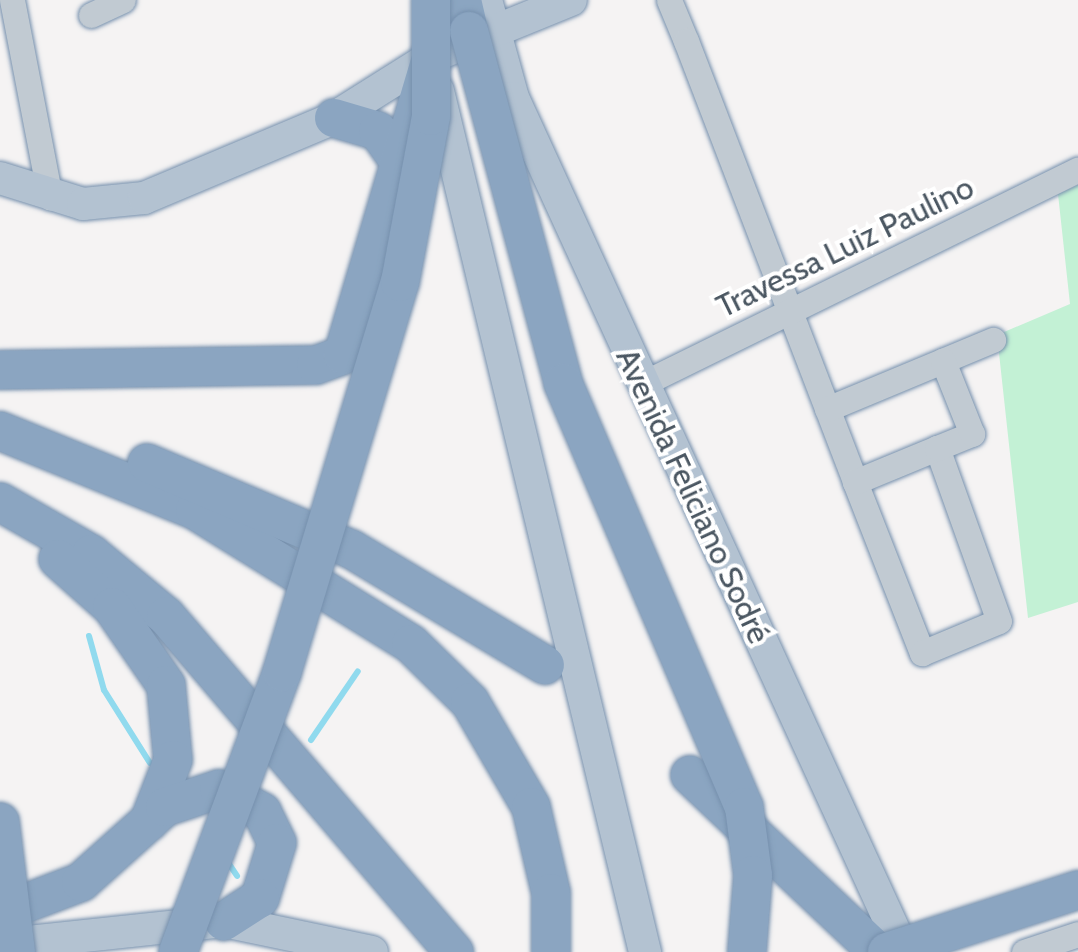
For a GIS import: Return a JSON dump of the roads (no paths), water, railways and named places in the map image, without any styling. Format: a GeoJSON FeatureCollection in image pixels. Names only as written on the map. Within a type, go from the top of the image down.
{"type":"FeatureCollection","features":[{"type":"Feature","properties":{"kind":"highway"},"geometry":{"type":"LineString","coordinates":[[178,952],[282,672],[400,282],[431,116],[432,0]]}},
{"type":"Feature","properties":{"kind":"highway"},"geometry":{"type":"LineString","coordinates":[[462,0],[563,383],[744,807],[753,876],[747,952]]}},
{"type":"Feature","properties":{"kind":"highway"},"geometry":{"type":"LineString","coordinates":[[0,370],[331,362],[351,346],[408,113],[431,56]]}},
{"type":"Feature","properties":{"kind":"highway"},"geometry":{"type":"LineString","coordinates":[[334,118],[378,131],[397,158]]}},
{"type":"Feature","properties":{"kind":"highway"},"geometry":{"type":"LineString","coordinates":[[7,433],[102,448],[277,514],[545,665]]}},
{"type":"Feature","properties":{"kind":"highway"},"geometry":{"type":"LineString","coordinates":[[7,433],[195,510],[412,644],[470,702],[508,757],[542,844],[552,945]]}},
{"type":"Feature","properties":{"kind":"highway"},"geometry":{"type":"LineString","coordinates":[[0,502],[90,554],[166,616],[454,952]]}},
{"type":"Feature","properties":{"kind":"highway"},"geometry":{"type":"LineString","coordinates":[[0,513],[112,606],[166,685],[172,760],[148,825]]}},
{"type":"Feature","properties":{"kind":"highway"},"geometry":{"type":"LineString","coordinates":[[843,952],[690,776],[892,948],[1078,890]]}},
{"type":"Feature","properties":{"kind":"highway"},"geometry":{"type":"LineString","coordinates":[[0,913],[80,882],[148,825],[204,790],[238,793],[262,812],[277,843],[268,885],[224,921]]}},
{"type":"Feature","properties":{"kind":"highway"},"geometry":{"type":"LineString","coordinates":[[0,822],[16,952]]}},
{"type":"Feature","properties":{"kind":"main road"},"geometry":{"type":"LineString","coordinates":[[423,0],[446,130],[606,813],[645,952]]}},
{"type":"Feature","properties":{"kind":"main road","name":"Avenida Feliciano Sodré"},"geometry":{"type":"LineString","coordinates":[[486,0],[492,35],[892,948]]}},
{"type":"Feature","properties":{"kind":"main road"},"geometry":{"type":"LineString","coordinates":[[0,178],[50,197],[102,205],[144,198],[334,118],[431,56],[492,35],[571,0]]}},
{"type":"Feature","properties":{"kind":"main road"},"geometry":{"type":"LineString","coordinates":[[334,118],[408,113],[446,130]]}},
{"type":"Feature","properties":{"kind":"main road"},"geometry":{"type":"LineString","coordinates":[[0,945],[224,921],[372,952]]}},
{"type":"Feature","properties":{"kind":"street"},"geometry":{"type":"LineString","coordinates":[[12,0],[50,197]]}},
{"type":"Feature","properties":{"kind":"street"},"geometry":{"type":"LineString","coordinates":[[91,15],[123,0]]}},
{"type":"Feature","properties":{"kind":"street"},"geometry":{"type":"LineString","coordinates":[[669,0],[922,653],[998,621],[1002,610],[937,448]]}},
{"type":"Feature","properties":{"kind":"street","name":"Travessa Luiz Paulino"},"geometry":{"type":"LineString","coordinates":[[642,384],[1078,168]]}},
{"type":"Feature","properties":{"kind":"street"},"geometry":{"type":"LineString","coordinates":[[827,410],[993,340]]}},
{"type":"Feature","properties":{"kind":"street"},"geometry":{"type":"LineString","coordinates":[[855,482],[972,434],[943,361]]}},
{"type":"Feature","properties":{"kind":"street"},"geometry":{"type":"LineString","coordinates":[[892,948],[1078,873]]}},
{"type":"Feature","properties":{"kind":"street"},"geometry":{"type":"LineString","coordinates":[[1024,952],[1078,934]]}},
{"type":"Feature","properties":{"kind":"waterway"},"geometry":{"type":"LineString","coordinates":[[89,636],[104,690],[150,763]]}},
{"type":"Feature","properties":{"kind":"waterway"},"geometry":{"type":"LineString","coordinates":[[311,740],[358,671]]}},
{"type":"Feature","properties":{"kind":"waterway"},"geometry":{"type":"LineString","coordinates":[[227,861],[237,876]]}}]}
